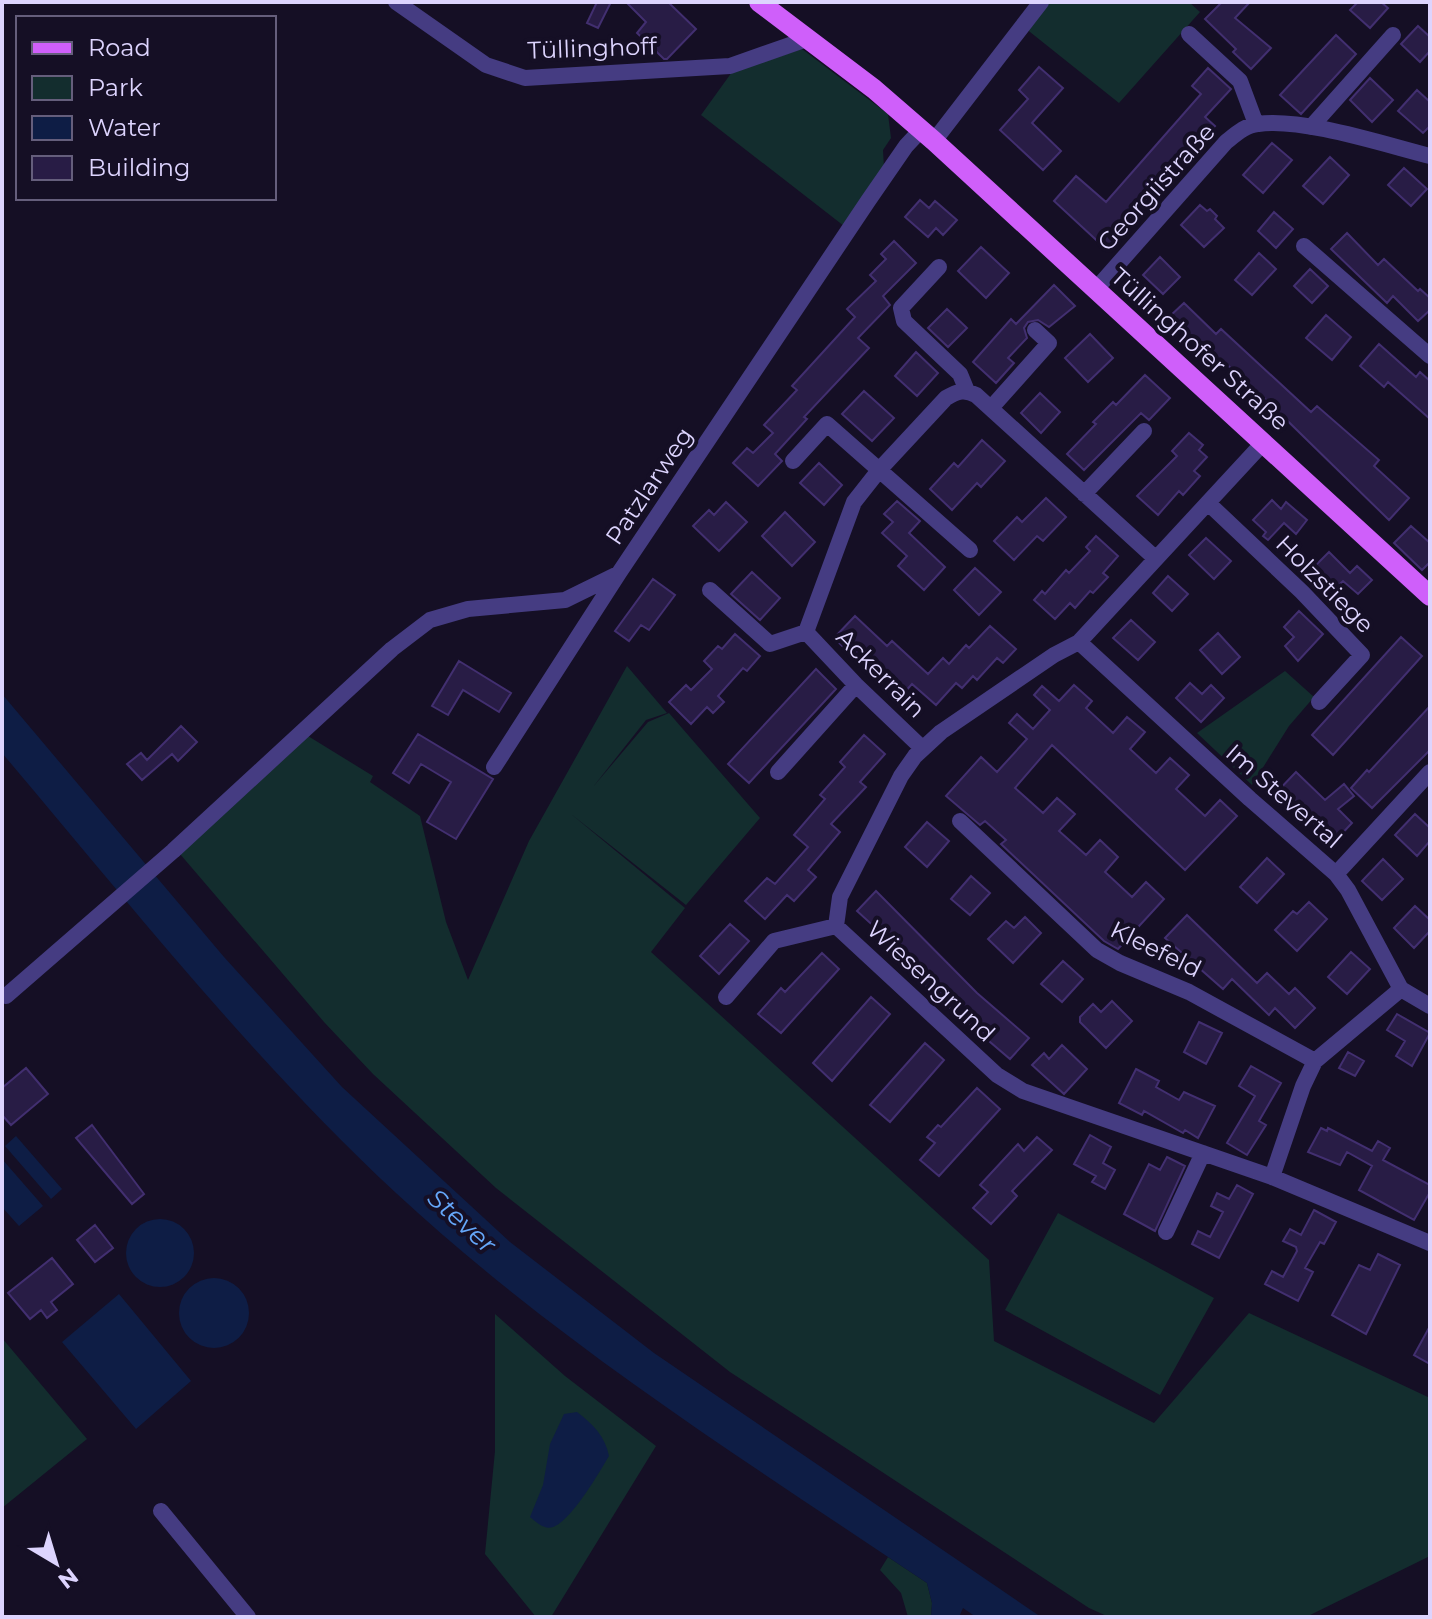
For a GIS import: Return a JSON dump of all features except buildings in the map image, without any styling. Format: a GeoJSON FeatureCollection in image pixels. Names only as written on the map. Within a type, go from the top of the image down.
{"type":"FeatureCollection","features":[{"type":"Feature","properties":{"kind":"main road","name":"Tüllinghofer Straße"},"geometry":{"type":"LineString","coordinates":[[759,2],[874,89],[928,135],[1430,596]]}},
{"type":"Feature","properties":{"kind":"street","name":"Tüllinghoff"},"geometry":{"type":"LineString","coordinates":[[396,2],[486,65],[525,78],[730,66],[807,39]]}},
{"type":"Feature","properties":{"kind":"street"},"geometry":{"type":"LineString","coordinates":[[928,135],[1041,2]]}},
{"type":"Feature","properties":{"kind":"street"},"geometry":{"type":"LineString","coordinates":[[1189,34],[1240,81],[1256,124],[1311,127],[1430,156]]}},
{"type":"Feature","properties":{"kind":"street"},"geometry":{"type":"LineString","coordinates":[[1311,127],[1393,35]]}},
{"type":"Feature","properties":{"kind":"street","name":"Georgiistraße"},"geometry":{"type":"LineString","coordinates":[[1096,289],[1226,142],[1256,124]]}},
{"type":"Feature","properties":{"kind":"street","name":"Patzlarweg"},"geometry":{"type":"LineString","coordinates":[[6,996],[162,860],[392,649],[430,620],[468,609],[565,600],[619,573],[886,174],[928,135]]}},
{"type":"Feature","properties":{"kind":"street"},"geometry":{"type":"LineString","coordinates":[[1304,246],[1430,356]]}},
{"type":"Feature","properties":{"kind":"street"},"geometry":{"type":"LineString","coordinates":[[939,267],[901,308],[904,321],[960,374],[967,391],[991,408],[1155,558]]}},
{"type":"Feature","properties":{"kind":"street"},"geometry":{"type":"LineString","coordinates":[[991,408],[1049,343],[1035,330]]}},
{"type":"Feature","properties":{"kind":"street","name":"Ackerrain"},"geometry":{"type":"LineString","coordinates":[[806,632],[854,502],[946,398],[956,392],[967,391]]}},
{"type":"Feature","properties":{"kind":"street"},"geometry":{"type":"LineString","coordinates":[[793,461],[827,424],[970,550]]}},
{"type":"Feature","properties":{"kind":"street"},"geometry":{"type":"LineString","coordinates":[[1084,494],[1144,431]]}},
{"type":"Feature","properties":{"kind":"street","name":"Wiesengrund"},"geometry":{"type":"LineString","coordinates":[[1264,442],[1079,642],[1054,655],[922,748],[901,776],[840,897],[836,926],[997,1075],[1035,1095],[1272,1177],[1430,1243]]}},
{"type":"Feature","properties":{"kind":"street","name":"Holzstiege"},"geometry":{"type":"LineString","coordinates":[[1208,503],[1302,592],[1362,655],[1319,702]]}},
{"type":"Feature","properties":{"kind":"street"},"geometry":{"type":"LineString","coordinates":[[494,767],[619,573]]}},
{"type":"Feature","properties":{"kind":"street","name":"Ackerrain"},"geometry":{"type":"LineString","coordinates":[[710,590],[770,644],[806,632]]}},
{"type":"Feature","properties":{"kind":"street","name":"Ackerrain"},"geometry":{"type":"LineString","coordinates":[[806,632],[922,748]]}},
{"type":"Feature","properties":{"kind":"street","name":"Im Stevertal"},"geometry":{"type":"LineString","coordinates":[[1079,642],[1336,874],[1348,890],[1401,989]]}},
{"type":"Feature","properties":{"kind":"street"},"geometry":{"type":"LineString","coordinates":[[778,772],[856,685]]}},
{"type":"Feature","properties":{"kind":"street"},"geometry":{"type":"LineString","coordinates":[[1336,874],[1427,783]]}},
{"type":"Feature","properties":{"kind":"street","name":"Kleefeld"},"geometry":{"type":"LineString","coordinates":[[960,821],[1097,950],[1189,992],[1315,1061]]}},
{"type":"Feature","properties":{"kind":"street"},"geometry":{"type":"LineString","coordinates":[[726,997],[774,941],[836,926]]}},
{"type":"Feature","properties":{"kind":"street"},"geometry":{"type":"LineString","coordinates":[[1272,1177],[1303,1086],[1315,1061],[1401,989],[1430,1006]]}},
{"type":"Feature","properties":{"kind":"street"},"geometry":{"type":"LineString","coordinates":[[1166,1232],[1203,1153]]}},
{"type":"Feature","properties":{"kind":"street"},"geometry":{"type":"LineString","coordinates":[[161,1511],[248,1617]]}},
{"type":"Feature","properties":{"kind":"green space"},"geometry":{"type":"Polygon","coordinates":[[[1045,2],[1189,2],[1200,12],[1119,103],[1025,28],[1045,2]]]}},
{"type":"Feature","properties":{"kind":"green space"},"geometry":{"type":"Polygon","coordinates":[[[802,49],[888,114],[891,138],[883,150],[884,168],[844,226],[701,115],[732,72],[802,49]]]}},
{"type":"Feature","properties":{"kind":"green space"},"geometry":{"type":"Polygon","coordinates":[[[627,666],[667,713],[646,720],[593,787],[648,722],[669,713],[760,818],[686,905],[571,814],[685,908],[651,952],[989,1260],[994,1341],[1154,1423],[1249,1313],[1430,1398],[1430,1556],[1306,1617],[1109,1617],[1089,1608],[730,1372],[496,1188],[373,1074],[324,1022],[180,854],[308,736],[373,776],[370,782],[420,816],[446,922],[468,980],[529,841],[627,666]]]}},
{"type":"Feature","properties":{"kind":"green space"},"geometry":{"type":"Polygon","coordinates":[[[1285,671],[1314,697],[1289,726],[1252,785],[1197,733],[1285,671]]]}},
{"type":"Feature","properties":{"kind":"green space"},"geometry":{"type":"Polygon","coordinates":[[[1058,1213],[1214,1298],[1160,1395],[1005,1310],[1058,1213]]]}},
{"type":"Feature","properties":{"kind":"green space"},"geometry":{"type":"Polygon","coordinates":[[[495,1314],[565,1376],[656,1446],[551,1617],[536,1617],[485,1554],[495,1451],[495,1314]]]}},
{"type":"Feature","properties":{"kind":"green space"},"geometry":{"type":"Polygon","coordinates":[[[2,1338],[87,1439],[2,1508],[2,1338]]]}},
{"type":"Feature","properties":{"kind":"green space"},"geometry":{"type":"Polygon","coordinates":[[[888,1557],[927,1583],[932,1603],[931,1617],[908,1617],[901,1593],[880,1570],[888,1557]]]}},
{"type":"Feature","properties":{"kind":"water","name":"Stever"},"geometry":{"type":"Polygon","coordinates":[[[2,694],[224,957],[342,1087],[510,1242],[654,1353],[1041,1617],[976,1617],[963,1608],[959,1617],[931,1617],[932,1603],[927,1583],[721,1445],[587,1350],[458,1248],[396,1193],[343,1142],[242,1034],[2,753],[2,694]]]}},
{"type":"Feature","properties":{"kind":"water"},"geometry":{"type":"Polygon","coordinates":[[[16,1136],[62,1189],[51,1199],[5,1146],[16,1136]]]}},
{"type":"Feature","properties":{"kind":"water"},"geometry":{"type":"Polygon","coordinates":[[[2,1159],[43,1206],[19,1226],[2,1207],[2,1159]]]}},
{"type":"Feature","properties":{"kind":"water"},"geometry":{"type":"Polygon","coordinates":[[[160,1219],[184,1229],[194,1253],[184,1277],[160,1287],[136,1277],[126,1253],[136,1229],[160,1219]]]}},
{"type":"Feature","properties":{"kind":"water"},"geometry":{"type":"Polygon","coordinates":[[[214,1278],[239,1288],[249,1313],[239,1338],[214,1348],[189,1338],[179,1313],[189,1288],[214,1278]]]}},
{"type":"Feature","properties":{"kind":"water"},"geometry":{"type":"Polygon","coordinates":[[[119,1294],[191,1381],[136,1429],[62,1342],[119,1294]]]}},
{"type":"Feature","properties":{"kind":"water"},"geometry":{"type":"Polygon","coordinates":[[[577,1412],[598,1431],[609,1456],[568,1516],[553,1527],[546,1527],[530,1517],[543,1485],[550,1444],[564,1414],[577,1412]]]}}]}
